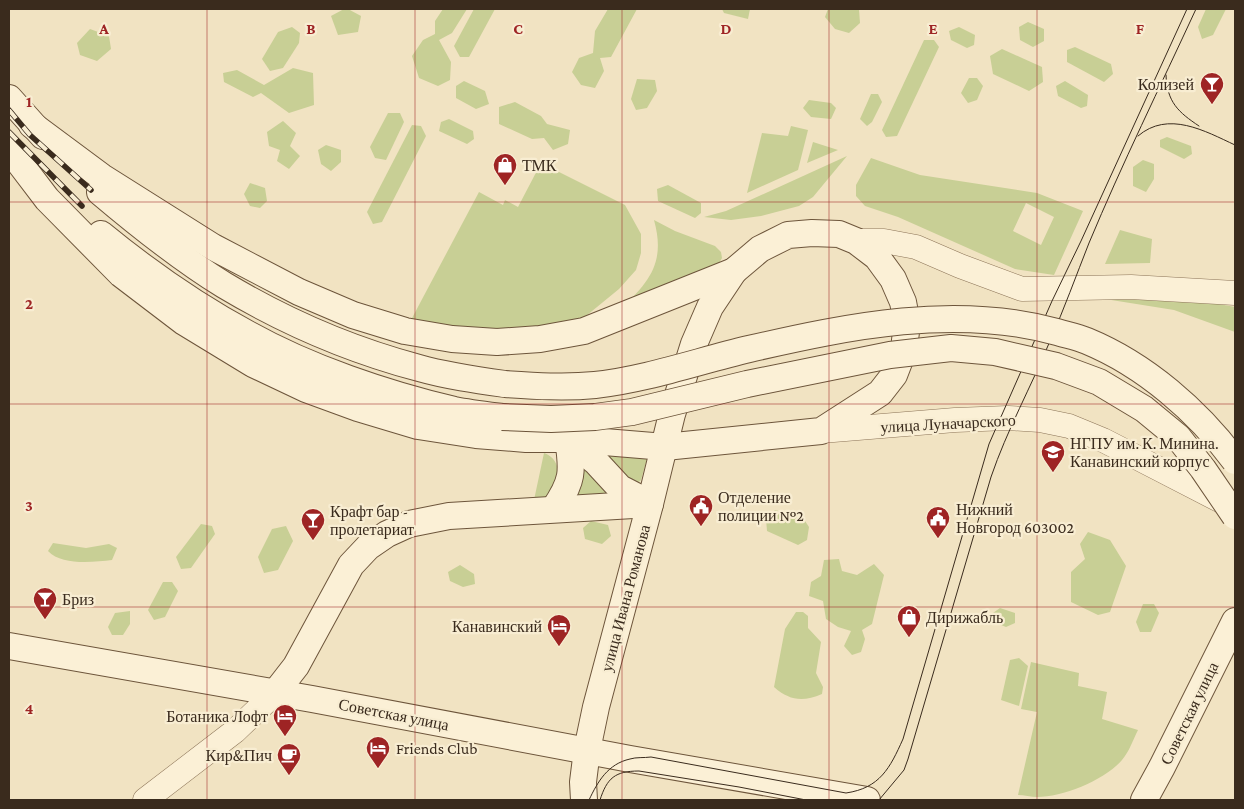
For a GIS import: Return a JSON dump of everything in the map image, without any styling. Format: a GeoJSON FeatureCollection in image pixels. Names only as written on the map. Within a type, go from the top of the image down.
{"type":"FeatureCollection","features":[{"type":"Feature","properties":{"kind":"main road"},"geometry":{"type":"LineString","coordinates":[[9,98],[32,125],[99,183],[156,237],[207,273],[259,305],[296,323],[375,354],[419,368],[462,378],[505,384],[553,387],[594,385],[632,379],[748,349],[867,326],[934,318],[980,320],[1034,326],[1086,340],[1134,365],[1177,398],[1219,439],[1235,461]]}},
{"type":"Feature","properties":{"kind":"main road"},"geometry":{"type":"LineString","coordinates":[[9,149],[47,199],[201,306],[248,335],[281,351],[409,398],[455,410],[502,417],[551,419],[595,417],[632,412],[747,384],[890,355],[951,348],[995,352],[1056,366],[1099,382],[1144,410],[1178,437],[1203,469],[1235,516]]}},
{"type":"Feature","properties":{"kind":"main road"},"geometry":{"type":"LineString","coordinates":[[72,218],[121,274],[184,322],[253,364],[306,389],[358,408],[418,426],[476,435],[526,439],[568,439],[665,447],[821,431],[880,393],[894,375],[904,349],[907,322],[903,302],[893,279],[877,257],[856,241],[839,234],[812,233],[788,235],[760,250],[734,271],[584,331],[540,339],[514,341],[497,342],[452,339],[405,331],[354,315],[298,292],[99,183]]}},
{"type":"Feature","properties":{"kind":"main road","name":"улица Ивана Романова"},"geometry":{"type":"LineString","coordinates":[[584,800],[587,750],[596,707],[665,447],[672,414],[694,344],[710,307],[734,271]]}},
{"type":"Feature","properties":{"kind":"main road"},"geometry":{"type":"LineString","coordinates":[[568,439],[596,462],[620,488],[650,504]]}},
{"type":"Feature","properties":{"kind":"main road"},"geometry":{"type":"LineString","coordinates":[[554,509],[564,494],[570,480],[572,466],[568,439]]}},
{"type":"Feature","properties":{"kind":"main road"},"geometry":{"type":"LineString","coordinates":[[275,693],[296,666],[360,556],[387,534],[409,524],[457,515],[650,504]]}},
{"type":"Feature","properties":{"kind":"main road","name":"Советская улица"},"geometry":{"type":"LineString","coordinates":[[1144,800],[1234,621]]}},
{"type":"Feature","properties":{"kind":"main road","name":"Советская улица"},"geometry":{"type":"LineString","coordinates":[[9,646],[867,800]]}},
{"type":"Feature","properties":{"kind":"street"},"geometry":{"type":"LineString","coordinates":[[856,241],[884,241],[916,247],[960,266],[1022,288],[1131,287],[1235,294]]}},
{"type":"Feature","properties":{"kind":"street","name":"улица Луначарского"},"geometry":{"type":"LineString","coordinates":[[821,431],[955,420],[1008,418],[1040,420],[1069,426],[1103,440],[1235,508]]}},
{"type":"Feature","properties":{"kind":"street"},"geometry":{"type":"LineString","coordinates":[[145,800],[235,731],[275,693]]}},
{"type":"Feature","properties":{"kind":"green space"},"geometry":{"type":"Polygon","coordinates":[[[344,9],[348,9],[361,16],[358,32],[338,35],[331,16],[344,9]]]}},
{"type":"Feature","properties":{"kind":"green space"},"geometry":{"type":"Polygon","coordinates":[[[443,9],[467,9],[452,33],[439,40],[451,62],[450,80],[438,86],[419,78],[412,56],[423,40],[435,34],[435,21],[443,9]]]}},
{"type":"Feature","properties":{"kind":"green space"},"geometry":{"type":"Polygon","coordinates":[[[474,9],[495,9],[469,57],[460,57],[454,46],[474,9]]]}},
{"type":"Feature","properties":{"kind":"green space"},"geometry":{"type":"Polygon","coordinates":[[[608,9],[637,9],[611,57],[600,58],[604,71],[595,88],[581,85],[572,72],[579,58],[593,53],[595,31],[608,9]]]}},
{"type":"Feature","properties":{"kind":"green space"},"geometry":{"type":"Polygon","coordinates":[[[722,9],[750,9],[748,19],[724,13],[722,9]]]}},
{"type":"Feature","properties":{"kind":"green space"},"geometry":{"type":"Polygon","coordinates":[[[828,9],[859,9],[860,23],[849,33],[835,29],[825,17],[828,9]]]}},
{"type":"Feature","properties":{"kind":"green space"},"geometry":{"type":"Polygon","coordinates":[[[1206,9],[1226,9],[1213,35],[1202,39],[1198,27],[1206,9]]]}},
{"type":"Feature","properties":{"kind":"green space"},"geometry":{"type":"Polygon","coordinates":[[[1028,22],[1044,29],[1044,41],[1033,47],[1020,40],[1019,27],[1028,22]]]}},
{"type":"Feature","properties":{"kind":"green space"},"geometry":{"type":"Polygon","coordinates":[[[292,27],[300,33],[299,43],[283,68],[270,71],[262,59],[278,32],[292,27]]]}},
{"type":"Feature","properties":{"kind":"green space"},"geometry":{"type":"Polygon","coordinates":[[[959,27],[975,35],[974,45],[967,48],[951,40],[949,31],[959,27]]]}},
{"type":"Feature","properties":{"kind":"green space"},"geometry":{"type":"Polygon","coordinates":[[[90,29],[109,36],[111,49],[97,61],[80,55],[77,43],[90,29]]]}},
{"type":"Feature","properties":{"kind":"green space"},"geometry":{"type":"Polygon","coordinates":[[[924,40],[934,40],[939,47],[897,136],[886,137],[882,130],[924,40]]]}},
{"type":"Feature","properties":{"kind":"green space"},"geometry":{"type":"Polygon","coordinates":[[[1075,47],[1111,64],[1113,74],[1104,82],[1067,62],[1067,50],[1075,47]]]}},
{"type":"Feature","properties":{"kind":"green space"},"geometry":{"type":"Polygon","coordinates":[[[1002,49],[1042,67],[1043,82],[1029,91],[993,74],[990,56],[1002,49]]]}},
{"type":"Feature","properties":{"kind":"green space"},"geometry":{"type":"Polygon","coordinates":[[[293,68],[313,73],[314,105],[289,113],[261,93],[253,97],[224,82],[223,73],[237,70],[264,85],[293,68]]]}},
{"type":"Feature","properties":{"kind":"green space"},"geometry":{"type":"Polygon","coordinates":[[[969,78],[977,78],[983,86],[977,100],[968,103],[961,93],[969,78]]]}},
{"type":"Feature","properties":{"kind":"green space"},"geometry":{"type":"Polygon","coordinates":[[[637,79],[655,80],[657,91],[647,108],[636,110],[631,99],[637,79]]]}},
{"type":"Feature","properties":{"kind":"green space"},"geometry":{"type":"Polygon","coordinates":[[[464,81],[485,91],[489,104],[476,109],[456,98],[456,86],[464,81]]]}},
{"type":"Feature","properties":{"kind":"green space"},"geometry":{"type":"Polygon","coordinates":[[[1065,81],[1088,95],[1087,106],[1081,108],[1058,96],[1056,86],[1065,81]]]}},
{"type":"Feature","properties":{"kind":"green space"},"geometry":{"type":"Polygon","coordinates":[[[871,94],[878,94],[882,102],[872,122],[867,126],[860,119],[871,94]]]}},
{"type":"Feature","properties":{"kind":"green space"},"geometry":{"type":"Polygon","coordinates":[[[809,100],[831,103],[836,108],[831,119],[811,117],[803,108],[809,100]]]}},
{"type":"Feature","properties":{"kind":"green space"},"geometry":{"type":"Polygon","coordinates":[[[515,102],[541,116],[547,124],[570,130],[568,144],[553,150],[544,138],[532,139],[499,124],[499,107],[515,102]]]}},
{"type":"Feature","properties":{"kind":"green space"},"geometry":{"type":"Polygon","coordinates":[[[388,113],[400,113],[404,122],[386,160],[375,158],[370,147],[388,113]]]}},
{"type":"Feature","properties":{"kind":"green space"},"geometry":{"type":"Polygon","coordinates":[[[449,119],[473,131],[474,139],[467,144],[439,131],[441,122],[449,119]]]}},
{"type":"Feature","properties":{"kind":"green space"},"geometry":{"type":"Polygon","coordinates":[[[283,121],[296,133],[290,146],[300,156],[289,169],[277,161],[280,150],[269,146],[267,132],[283,121]]]}},
{"type":"Feature","properties":{"kind":"green space"},"geometry":{"type":"Polygon","coordinates":[[[412,125],[421,126],[426,136],[382,222],[373,224],[367,212],[412,125]]]}},
{"type":"Feature","properties":{"kind":"green space"},"geometry":{"type":"Polygon","coordinates":[[[791,126],[808,130],[798,170],[747,193],[762,133],[788,136],[791,126]]]}},
{"type":"Feature","properties":{"kind":"green space"},"geometry":{"type":"Polygon","coordinates":[[[1167,137],[1191,146],[1192,154],[1184,159],[1160,147],[1160,140],[1167,137]]]}},
{"type":"Feature","properties":{"kind":"green space"},"geometry":{"type":"Polygon","coordinates":[[[813,142],[838,150],[807,163],[813,142]]]}},
{"type":"Feature","properties":{"kind":"green space"},"geometry":{"type":"Polygon","coordinates":[[[326,145],[341,150],[341,162],[331,171],[321,164],[318,150],[326,145]]]}},
{"type":"Feature","properties":{"kind":"green space"},"geometry":{"type":"Polygon","coordinates":[[[847,156],[813,197],[799,206],[761,216],[731,220],[704,217],[726,211],[847,156]]]}},
{"type":"Feature","properties":{"kind":"green space"},"geometry":{"type":"Polygon","coordinates":[[[871,158],[920,175],[1037,193],[1083,211],[1054,275],[1015,269],[898,217],[865,206],[856,196],[856,185],[871,158]],[[1026,203],[1013,231],[1041,245],[1054,217],[1026,203]]]}},
{"type":"Feature","properties":{"kind":"green space"},"geometry":{"type":"Polygon","coordinates":[[[1143,160],[1154,164],[1154,179],[1146,192],[1133,186],[1133,167],[1143,160]]]}},
{"type":"Feature","properties":{"kind":"green space"},"geometry":{"type":"Polygon","coordinates":[[[541,163],[625,205],[641,234],[641,253],[636,270],[619,289],[575,325],[512,330],[458,327],[411,320],[479,192],[503,205],[505,200],[518,207],[541,163]]]}},
{"type":"Feature","properties":{"kind":"green space"},"geometry":{"type":"Polygon","coordinates":[[[250,183],[265,188],[267,201],[260,208],[250,206],[244,194],[250,183]]]}},
{"type":"Feature","properties":{"kind":"green space"},"geometry":{"type":"Polygon","coordinates":[[[668,185],[701,203],[701,213],[695,218],[658,201],[657,189],[668,185]]]}},
{"type":"Feature","properties":{"kind":"green space"},"geometry":{"type":"Polygon","coordinates":[[[654,220],[675,231],[715,246],[721,252],[722,258],[718,265],[620,310],[647,281],[652,271],[658,248],[654,220]]]}},
{"type":"Feature","properties":{"kind":"green space"},"geometry":{"type":"Polygon","coordinates":[[[1120,230],[1152,239],[1150,263],[1105,264],[1120,230]]]}},
{"type":"Feature","properties":{"kind":"green space"},"geometry":{"type":"Polygon","coordinates":[[[1096,296],[1219,304],[1235,307],[1235,332],[1174,310],[1096,296]]]}},
{"type":"Feature","properties":{"kind":"green space"},"geometry":{"type":"Polygon","coordinates":[[[605,450],[648,455],[641,480],[634,487],[602,458],[605,450]]]}},
{"type":"Feature","properties":{"kind":"green space"},"geometry":{"type":"Polygon","coordinates":[[[544,453],[552,458],[557,466],[557,480],[550,494],[544,498],[534,500],[544,453]]]}},
{"type":"Feature","properties":{"kind":"green space"},"geometry":{"type":"Polygon","coordinates":[[[579,460],[613,498],[574,497],[579,460]]]}},
{"type":"Feature","properties":{"kind":"green space"},"geometry":{"type":"Polygon","coordinates":[[[775,510],[803,518],[809,527],[807,540],[798,545],[767,531],[766,519],[775,510]]]}},
{"type":"Feature","properties":{"kind":"green space"},"geometry":{"type":"Polygon","coordinates":[[[591,521],[608,525],[611,536],[602,544],[585,539],[583,528],[591,521]]]}},
{"type":"Feature","properties":{"kind":"green space"},"geometry":{"type":"Polygon","coordinates":[[[201,524],[212,526],[215,534],[191,568],[181,569],[176,557],[201,524]]]}},
{"type":"Feature","properties":{"kind":"green space"},"geometry":{"type":"Polygon","coordinates":[[[286,526],[293,541],[278,570],[264,573],[258,557],[272,529],[286,526]]]}},
{"type":"Feature","properties":{"kind":"green space"},"geometry":{"type":"Polygon","coordinates":[[[1088,532],[1110,540],[1126,566],[1110,612],[1098,615],[1071,602],[1071,572],[1085,559],[1080,544],[1088,532]]]}},
{"type":"Feature","properties":{"kind":"green space"},"geometry":{"type":"Polygon","coordinates":[[[53,543],[86,548],[109,544],[117,548],[112,560],[78,562],[54,556],[48,551],[53,543]]]}},
{"type":"Feature","properties":{"kind":"green space"},"geometry":{"type":"Polygon","coordinates":[[[839,559],[842,571],[857,575],[874,564],[884,575],[872,624],[862,630],[865,639],[861,652],[852,655],[844,646],[851,631],[838,627],[826,619],[823,601],[809,596],[811,582],[821,576],[824,560],[839,559]]]}},
{"type":"Feature","properties":{"kind":"green space"},"geometry":{"type":"Polygon","coordinates":[[[460,565],[474,574],[475,584],[463,587],[450,581],[448,572],[460,565]]]}},
{"type":"Feature","properties":{"kind":"green space"},"geometry":{"type":"Polygon","coordinates":[[[163,582],[172,582],[178,591],[165,617],[154,620],[148,610],[163,582]]]}},
{"type":"Feature","properties":{"kind":"green space"},"geometry":{"type":"Polygon","coordinates":[[[1143,604],[1154,604],[1159,613],[1151,632],[1140,632],[1136,622],[1143,604]]]}},
{"type":"Feature","properties":{"kind":"green space"},"geometry":{"type":"Polygon","coordinates":[[[1000,608],[1015,613],[1015,623],[1006,627],[994,622],[993,613],[1000,608]]]}},
{"type":"Feature","properties":{"kind":"green space"},"geometry":{"type":"Polygon","coordinates":[[[130,611],[130,624],[123,635],[112,635],[108,627],[115,613],[130,611]]]}},
{"type":"Feature","properties":{"kind":"green space"},"geometry":{"type":"Polygon","coordinates":[[[796,612],[803,612],[808,616],[808,628],[821,642],[816,673],[823,687],[822,694],[803,699],[786,695],[774,687],[785,629],[796,612]]]}},
{"type":"Feature","properties":{"kind":"green space"},"geometry":{"type":"Polygon","coordinates":[[[1019,658],[1028,666],[1019,706],[1001,700],[1010,660],[1019,658]]]}},
{"type":"Feature","properties":{"kind":"green space"},"geometry":{"type":"Polygon","coordinates":[[[1031,662],[1079,673],[1078,686],[1107,692],[1102,719],[1138,730],[1122,760],[1105,774],[1071,791],[1035,797],[1018,795],[1037,712],[1021,709],[1031,662]]]}},
{"type":"Feature","properties":{"kind":"tram line"},"geometry":{"type":"LineString","coordinates":[[589,800],[600,780],[610,769],[622,761],[635,758],[651,757],[846,793],[867,787],[876,781],[888,768],[903,739],[989,444],[1052,301],[1187,9]]}},
{"type":"Feature","properties":{"kind":"tram line"},"geometry":{"type":"LineString","coordinates":[[879,800],[904,770],[908,759],[997,460],[1043,358],[1102,213],[1196,9]]}},
{"type":"Feature","properties":{"kind":"tram line"},"geometry":{"type":"LineString","coordinates":[[1166,75],[1171,99],[1185,116],[1199,126]]}},
{"type":"Feature","properties":{"kind":"tram line"},"geometry":{"type":"LineString","coordinates":[[1138,136],[1150,128],[1162,124],[1174,124],[1199,129],[1235,145]]}},
{"type":"Feature","properties":{"kind":"tram line"},"geometry":{"type":"LineString","coordinates":[[600,800],[606,786],[613,777],[631,771],[739,787],[806,800]]}},
{"type":"Feature","properties":{"kind":"railway"},"geometry":{"type":"LineString","coordinates":[[9,110],[30,135],[91,190]]}},
{"type":"Feature","properties":{"kind":"railway"},"geometry":{"type":"LineString","coordinates":[[9,132],[82,206]]}},
{"type":"Feature","properties":{"kind":"place","name":"Колизей"},"geometry":{"type":"Point","coordinates":[1212,105]}},
{"type":"Feature","properties":{"kind":"place","name":"ТМК"},"geometry":{"type":"Point","coordinates":[505,186]}},
{"type":"Feature","properties":{"kind":"place","name":"НГПУ им. К. Минина. Канавинский корпус"},"geometry":{"type":"Point","coordinates":[1053,473]}},
{"type":"Feature","properties":{"kind":"place","name":"Отделение полиции №2"},"geometry":{"type":"Point","coordinates":[701,527]}},
{"type":"Feature","properties":{"kind":"place","name":"Нижний Новгород 603002"},"geometry":{"type":"Point","coordinates":[938,539]}},
{"type":"Feature","properties":{"kind":"place","name":"Крафт бар - пролетариат"},"geometry":{"type":"Point","coordinates":[313,541]}},
{"type":"Feature","properties":{"kind":"place","name":"Бриз"},"geometry":{"type":"Point","coordinates":[45,620]}},
{"type":"Feature","properties":{"kind":"place","name":"Дирижабль"},"geometry":{"type":"Point","coordinates":[909,638]}},
{"type":"Feature","properties":{"kind":"place","name":"Канавинский"},"geometry":{"type":"Point","coordinates":[559,647]}},
{"type":"Feature","properties":{"kind":"place","name":"Ботаника Лофт"},"geometry":{"type":"Point","coordinates":[285,737]}},
{"type":"Feature","properties":{"kind":"place","name":"Friends Club"},"geometry":{"type":"Point","coordinates":[378,769]}},
{"type":"Feature","properties":{"kind":"place","name":"Кир&Пич"},"geometry":{"type":"Point","coordinates":[289,776]}}]}
